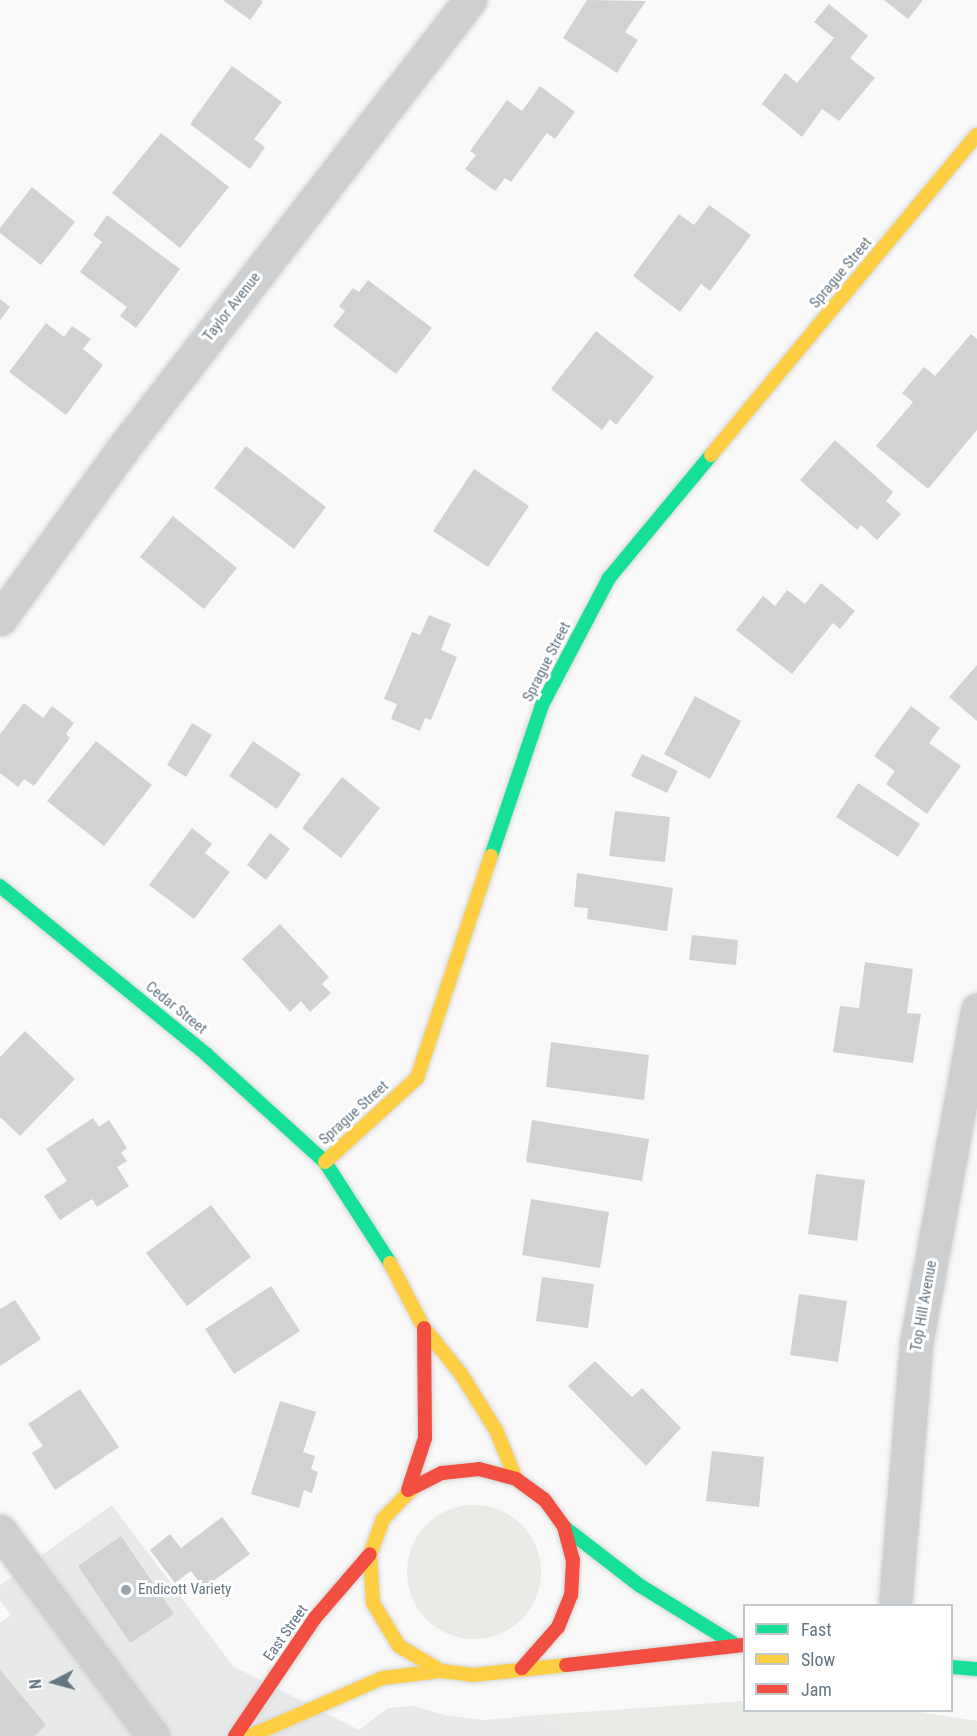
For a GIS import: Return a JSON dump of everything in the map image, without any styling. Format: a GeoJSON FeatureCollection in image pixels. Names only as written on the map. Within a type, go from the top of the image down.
{"type":"FeatureCollection","features":[{"type":"Feature","properties":{"kind":"main road","name":"Sprague Street"},"geometry":{"type":"LineString","coordinates":[[516,1479],[496,1430],[461,1374],[424,1328],[383,1251],[325,1162],[417,1078],[542,705],[609,578],[977,135]]}},
{"type":"Feature","properties":{"kind":"main road","name":"Cedar Street"},"geometry":{"type":"LineString","coordinates":[[0,886],[207,1055],[325,1162]]}},
{"type":"Feature","properties":{"kind":"main road","name":"Sprague Street"},"geometry":{"type":"LineString","coordinates":[[408,1490],[425,1438],[424,1328]]}},
{"type":"Feature","properties":{"kind":"main road"},"geometry":{"type":"LineString","coordinates":[[441,1671],[399,1646],[388,1629],[373,1603],[370,1554],[383,1519],[408,1490],[442,1473],[470,1470],[516,1479],[544,1499],[564,1527],[639,1585],[740,1645]]}},
{"type":"Feature","properties":{"kind":"main road"},"geometry":{"type":"LineString","coordinates":[[522,1668],[558,1627],[572,1595],[573,1560],[564,1527]]}},
{"type":"Feature","properties":{"kind":"main road","name":"East Street"},"geometry":{"type":"LineString","coordinates":[[235,1736],[315,1618],[370,1554]]}},
{"type":"Feature","properties":{"kind":"main road"},"geometry":{"type":"LineString","coordinates":[[250,1736],[383,1677],[441,1671],[473,1675],[740,1645]]}},
{"type":"Feature","properties":{"kind":"main road"},"geometry":{"type":"LineString","coordinates":[[953,1666],[977,1669]]}},
{"type":"Feature","properties":{"kind":"street","name":"Taylor Avenue"},"geometry":{"type":"LineString","coordinates":[[0,619],[121,451],[470,0]]}},
{"type":"Feature","properties":{"kind":"street","name":"Top Hill Avenue"},"geometry":{"type":"LineString","coordinates":[[896,1604],[916,1344],[977,1010]]}},
{"type":"Feature","properties":{"kind":"street"},"geometry":{"type":"LineString","coordinates":[[0,1530],[153,1736]]}},
{"type":"Feature","properties":{"kind":"shaded area"},"geometry":{"type":"Polygon","coordinates":[[[112,1505],[233,1666],[359,1730],[388,1708],[414,1706],[444,1715],[484,1720],[538,1715],[570,1736],[0,1736],[0,1623],[11,1615],[0,1600],[0,1585],[112,1505]]]}},
{"type":"Feature","properties":{"kind":"shaded area"},"geometry":{"type":"Polygon","coordinates":[[[474,1505],[500,1510],[521,1525],[536,1546],[541,1572],[536,1598],[521,1619],[500,1634],[474,1639],[448,1634],[427,1619],[412,1598],[407,1572],[412,1546],[427,1525],[448,1510],[474,1505]]]}},
{"type":"Feature","properties":{"kind":"shaded area"},"geometry":{"type":"Polygon","coordinates":[[[743,1701],[743,1712],[919,1712],[977,1721],[977,1736],[570,1736],[538,1715],[743,1701]]]}},
{"type":"Feature","properties":{"kind":"building"},"geometry":{"type":"Polygon","coordinates":[[[223,0],[261,0],[263,2],[250,20],[223,0]]]}},
{"type":"Feature","properties":{"kind":"building"},"geometry":{"type":"Polygon","coordinates":[[[587,0],[646,1],[625,32],[638,40],[617,73],[563,38],[587,0]]]}},
{"type":"Feature","properties":{"kind":"building"},"geometry":{"type":"Polygon","coordinates":[[[884,0],[923,0],[908,19],[884,0]]]}},
{"type":"Feature","properties":{"kind":"building"},"geometry":{"type":"Polygon","coordinates":[[[829,4],[868,36],[850,58],[875,78],[839,121],[822,109],[802,137],[762,104],[785,73],[797,83],[834,38],[814,22],[829,4]]]}},
{"type":"Feature","properties":{"kind":"building"},"geometry":{"type":"Polygon","coordinates":[[[232,66],[282,102],[254,139],[265,147],[250,169],[190,124],[232,66]]]}},
{"type":"Feature","properties":{"kind":"building"},"geometry":{"type":"Polygon","coordinates":[[[540,86],[575,112],[555,139],[547,133],[511,182],[505,178],[495,191],[465,169],[476,155],[470,151],[507,100],[522,111],[540,86]]]}},
{"type":"Feature","properties":{"kind":"building"},"geometry":{"type":"Polygon","coordinates":[[[161,133],[229,187],[180,248],[112,193],[161,133]]]}},
{"type":"Feature","properties":{"kind":"building"},"geometry":{"type":"Polygon","coordinates":[[[32,187],[75,222],[41,265],[0,233],[0,228],[32,187]]]}},
{"type":"Feature","properties":{"kind":"building"},"geometry":{"type":"Polygon","coordinates":[[[709,205],[751,235],[710,291],[701,284],[680,312],[633,276],[679,214],[694,225],[709,205]]]}},
{"type":"Feature","properties":{"kind":"building"},"geometry":{"type":"Polygon","coordinates":[[[107,215],[180,269],[136,328],[120,316],[127,307],[80,272],[102,242],[93,235],[107,215]]]}},
{"type":"Feature","properties":{"kind":"building"},"geometry":{"type":"Polygon","coordinates":[[[368,280],[432,328],[396,374],[333,326],[345,311],[339,306],[353,288],[359,292],[368,280]]]}},
{"type":"Feature","properties":{"kind":"building"},"geometry":{"type":"Polygon","coordinates":[[[0,299],[10,307],[0,320],[0,299]]]}},
{"type":"Feature","properties":{"kind":"building"},"geometry":{"type":"Polygon","coordinates":[[[46,323],[64,337],[72,326],[91,339],[83,349],[103,365],[66,415],[9,372],[46,323]]]}},
{"type":"Feature","properties":{"kind":"building"},"geometry":{"type":"Polygon","coordinates":[[[596,331],[654,377],[616,425],[610,419],[602,430],[551,389],[596,331]]]}},
{"type":"Feature","properties":{"kind":"building"},"geometry":{"type":"Polygon","coordinates":[[[971,334],[977,339],[977,430],[928,489],[876,446],[913,402],[902,393],[924,367],[935,376],[971,334]]]}},
{"type":"Feature","properties":{"kind":"building"},"geometry":{"type":"Polygon","coordinates":[[[835,440],[893,492],[886,501],[901,514],[877,540],[861,525],[857,530],[800,480],[835,440]]]}},
{"type":"Feature","properties":{"kind":"building"},"geometry":{"type":"Polygon","coordinates":[[[246,446],[326,507],[294,549],[214,488],[246,446]]]}},
{"type":"Feature","properties":{"kind":"building"},"geometry":{"type":"Polygon","coordinates":[[[474,469],[529,506],[488,567],[433,531],[474,469]]]}},
{"type":"Feature","properties":{"kind":"building"},"geometry":{"type":"Polygon","coordinates":[[[173,516],[237,568],[204,609],[140,557],[173,516]]]}},
{"type":"Feature","properties":{"kind":"building"},"geometry":{"type":"Polygon","coordinates":[[[821,583],[855,611],[840,629],[833,623],[792,674],[736,630],[763,596],[775,606],[787,590],[805,604],[821,583]]]}},
{"type":"Feature","properties":{"kind":"building"},"geometry":{"type":"Polygon","coordinates":[[[429,615],[451,624],[441,650],[457,657],[431,720],[425,718],[420,731],[391,719],[397,704],[384,699],[412,632],[420,635],[429,615]]]}},
{"type":"Feature","properties":{"kind":"building"},"geometry":{"type":"Polygon","coordinates":[[[977,665],[977,721],[949,697],[977,665]]]}},
{"type":"Feature","properties":{"kind":"building"},"geometry":{"type":"Polygon","coordinates":[[[695,696],[741,721],[710,779],[664,754],[695,696]]]}},
{"type":"Feature","properties":{"kind":"building"},"geometry":{"type":"Polygon","coordinates":[[[24,703],[43,718],[52,706],[74,723],[66,734],[70,738],[34,786],[24,779],[18,787],[0,773],[0,734],[24,703]]]}},
{"type":"Feature","properties":{"kind":"building"},"geometry":{"type":"Polygon","coordinates":[[[911,706],[940,728],[929,743],[961,766],[927,814],[886,784],[895,771],[874,756],[911,706]]]}},
{"type":"Feature","properties":{"kind":"building"},"geometry":{"type":"Polygon","coordinates":[[[192,723],[212,735],[186,777],[167,765],[192,723]]]}},
{"type":"Feature","properties":{"kind":"building"},"geometry":{"type":"Polygon","coordinates":[[[96,741],[152,785],[104,846],[47,801],[96,741]]]}},
{"type":"Feature","properties":{"kind":"building"},"geometry":{"type":"Polygon","coordinates":[[[253,741],[301,774],[277,809],[229,776],[253,741]]]}},
{"type":"Feature","properties":{"kind":"building"},"geometry":{"type":"Polygon","coordinates":[[[642,754],[678,771],[667,793],[631,776],[642,754]]]}},
{"type":"Feature","properties":{"kind":"building"},"geometry":{"type":"Polygon","coordinates":[[[342,777],[380,808],[341,858],[302,828],[342,777]]]}},
{"type":"Feature","properties":{"kind":"building"},"geometry":{"type":"Polygon","coordinates":[[[858,783],[920,824],[898,857],[836,817],[858,783]]]}},
{"type":"Feature","properties":{"kind":"building"},"geometry":{"type":"Polygon","coordinates":[[[615,811],[670,817],[665,862],[609,856],[615,811]]]}},
{"type":"Feature","properties":{"kind":"building"},"geometry":{"type":"Polygon","coordinates":[[[192,828],[212,844],[205,853],[230,872],[194,919],[149,885],[192,828]]]}},
{"type":"Feature","properties":{"kind":"building"},"geometry":{"type":"Polygon","coordinates":[[[270,833],[290,849],[266,880],[247,865],[270,833]]]}},
{"type":"Feature","properties":{"kind":"building"},"geometry":{"type":"Polygon","coordinates":[[[577,873],[673,888],[667,931],[587,919],[588,908],[574,907],[577,873]]]}},
{"type":"Feature","properties":{"kind":"building"},"geometry":{"type":"Polygon","coordinates":[[[280,924],[329,977],[322,984],[331,993],[310,1012],[301,1001],[290,1012],[242,959],[280,924]]]}},
{"type":"Feature","properties":{"kind":"building"},"geometry":{"type":"Polygon","coordinates":[[[692,935],[738,940],[736,965],[689,960],[692,935]]]}},
{"type":"Feature","properties":{"kind":"building"},"geometry":{"type":"Polygon","coordinates":[[[865,962],[913,969],[907,1013],[921,1014],[913,1063],[833,1052],[840,1006],[859,1008],[865,962]]]}},
{"type":"Feature","properties":{"kind":"building"},"geometry":{"type":"Polygon","coordinates":[[[25,1031],[75,1079],[20,1136],[0,1117],[0,1057],[25,1031]]]}},
{"type":"Feature","properties":{"kind":"building"},"geometry":{"type":"Polygon","coordinates":[[[551,1042],[649,1055],[644,1100],[546,1087],[551,1042]]]}},
{"type":"Feature","properties":{"kind":"building"},"geometry":{"type":"Polygon","coordinates":[[[93,1118],[99,1127],[109,1120],[127,1148],[121,1153],[127,1161],[117,1167],[129,1186],[97,1207],[92,1199],[60,1220],[44,1196],[67,1181],[46,1149],[93,1118]]]}},
{"type":"Feature","properties":{"kind":"building"},"geometry":{"type":"Polygon","coordinates":[[[532,1120],[649,1139],[642,1181],[526,1162],[532,1120]]]}},
{"type":"Feature","properties":{"kind":"building"},"geometry":{"type":"Polygon","coordinates":[[[816,1174],[865,1180],[857,1241],[808,1234],[816,1174]]]}},
{"type":"Feature","properties":{"kind":"building"},"geometry":{"type":"Polygon","coordinates":[[[531,1199],[609,1212],[600,1268],[522,1255],[531,1199]]]}},
{"type":"Feature","properties":{"kind":"building"},"geometry":{"type":"Polygon","coordinates":[[[211,1205],[251,1257],[187,1306],[146,1253],[211,1205]]]}},
{"type":"Feature","properties":{"kind":"building"},"geometry":{"type":"Polygon","coordinates":[[[542,1277],[594,1284],[588,1328],[536,1321],[542,1277]]]}},
{"type":"Feature","properties":{"kind":"building"},"geometry":{"type":"Polygon","coordinates":[[[271,1286],[300,1331],[234,1374],[205,1329],[271,1286]]]}},
{"type":"Feature","properties":{"kind":"building"},"geometry":{"type":"Polygon","coordinates":[[[799,1294],[847,1301],[838,1362],[790,1355],[799,1294]]]}},
{"type":"Feature","properties":{"kind":"building"},"geometry":{"type":"Polygon","coordinates":[[[15,1300],[41,1339],[0,1366],[0,1309],[15,1300]]]}},
{"type":"Feature","properties":{"kind":"building"},"geometry":{"type":"Polygon","coordinates":[[[595,1361],[632,1397],[642,1388],[681,1428],[646,1466],[568,1386],[595,1361]]]}},
{"type":"Feature","properties":{"kind":"building"},"geometry":{"type":"Polygon","coordinates":[[[80,1389],[119,1447],[55,1490],[32,1453],[43,1446],[28,1424],[80,1389]]]}},
{"type":"Feature","properties":{"kind":"building"},"geometry":{"type":"Polygon","coordinates":[[[280,1401],[316,1412],[303,1452],[315,1456],[311,1469],[318,1472],[312,1493],[304,1490],[299,1508],[251,1494],[280,1401]]]}},
{"type":"Feature","properties":{"kind":"building"},"geometry":{"type":"Polygon","coordinates":[[[712,1451],[764,1457],[759,1507],[706,1501],[712,1451]]]}},
{"type":"Feature","properties":{"kind":"building"},"geometry":{"type":"Polygon","coordinates":[[[222,1517],[250,1554],[204,1588],[191,1571],[175,1583],[150,1550],[170,1534],[181,1548],[222,1517]]]}},
{"type":"Feature","properties":{"kind":"building","name":"Endicott Variety"},"geometry":{"type":"Polygon","coordinates":[[[121,1536],[174,1614],[130,1643],[78,1566],[121,1536]]]}},
{"type":"Feature","properties":{"kind":"building"},"geometry":{"type":"Polygon","coordinates":[[[0,1670],[46,1725],[34,1736],[0,1736],[0,1670]]]}},
{"type":"Feature","properties":{"kind":"traffic: fast"},"geometry":{"type":"LineString","coordinates":[[491,856],[542,705],[609,578],[711,455]]}},
{"type":"Feature","properties":{"kind":"traffic: fast"},"geometry":{"type":"LineString","coordinates":[[0,886],[207,1055],[325,1162],[390,1263]]}},
{"type":"Feature","properties":{"kind":"traffic: fast"},"geometry":{"type":"LineString","coordinates":[[564,1527],[639,1585],[736,1645]]}},
{"type":"Feature","properties":{"kind":"traffic: fast"},"geometry":{"type":"LineString","coordinates":[[953,1667],[977,1669]]}},
{"type":"Feature","properties":{"kind":"traffic: slow"},"geometry":{"type":"LineString","coordinates":[[711,455],[977,135]]}},
{"type":"Feature","properties":{"kind":"traffic: slow"},"geometry":{"type":"LineString","coordinates":[[325,1162],[417,1078],[491,856]]}},
{"type":"Feature","properties":{"kind":"traffic: slow"},"geometry":{"type":"LineString","coordinates":[[390,1263],[424,1328],[461,1374],[496,1430],[516,1479]]}},
{"type":"Feature","properties":{"kind":"traffic: slow"},"geometry":{"type":"LineString","coordinates":[[414,1487],[383,1519],[370,1554],[373,1603],[399,1646],[441,1671],[473,1675],[566,1665]]}},
{"type":"Feature","properties":{"kind":"traffic: slow"},"geometry":{"type":"LineString","coordinates":[[250,1736],[383,1678],[441,1671]]}},
{"type":"Feature","properties":{"kind":"traffic: jam"},"geometry":{"type":"LineString","coordinates":[[408,1490],[425,1438],[424,1328]]}},
{"type":"Feature","properties":{"kind":"traffic: jam"},"geometry":{"type":"LineString","coordinates":[[414,1487],[442,1473],[479,1469],[516,1479],[544,1499],[564,1527],[573,1560],[571,1595],[558,1627],[522,1668]]}},
{"type":"Feature","properties":{"kind":"traffic: jam"},"geometry":{"type":"LineString","coordinates":[[235,1736],[315,1618],[370,1554]]}},
{"type":"Feature","properties":{"kind":"traffic: jam"},"geometry":{"type":"LineString","coordinates":[[566,1665],[743,1645]]}},
{"type":"Feature","properties":{"kind":"place","name":"Endicott Variety"},"geometry":{"type":"Point","coordinates":[126,1590]}}]}
